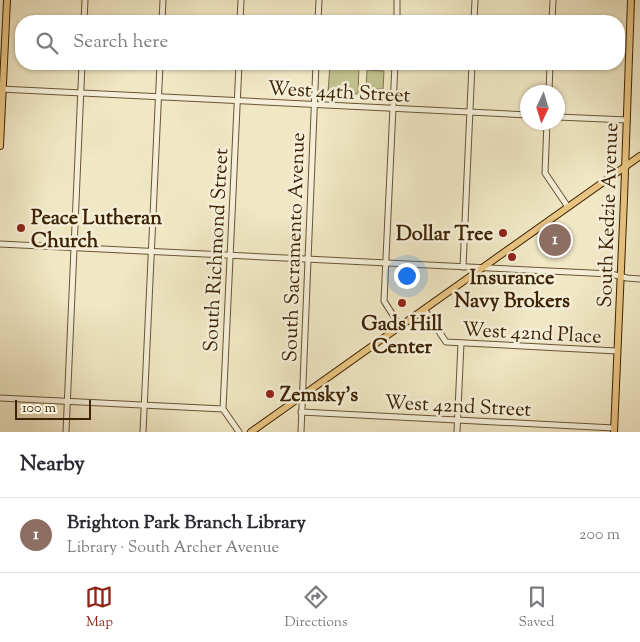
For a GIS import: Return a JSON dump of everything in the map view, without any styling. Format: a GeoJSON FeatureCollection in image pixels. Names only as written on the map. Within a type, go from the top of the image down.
{"type":"FeatureCollection","features":[{"type":"Feature","properties":{"kind":"main road"},"geometry":{"type":"LineString","coordinates":[[0,146],[1,89],[7,0]]}},
{"type":"Feature","properties":{"kind":"main road","name":"South Kedzie Avenue"},"geometry":{"type":"LineString","coordinates":[[614,430],[631,0]]}},
{"type":"Feature","properties":{"kind":"main road"},"geometry":{"type":"LineString","coordinates":[[251,432],[640,156]]}},
{"type":"Feature","properties":{"kind":"street"},"geometry":{"type":"LineString","coordinates":[[84,15],[85,0]]}},
{"type":"Feature","properties":{"kind":"street"},"geometry":{"type":"LineString","coordinates":[[162,15],[163,0]]}},
{"type":"Feature","properties":{"kind":"street"},"geometry":{"type":"LineString","coordinates":[[240,15],[241,0]]}},
{"type":"Feature","properties":{"kind":"street"},"geometry":{"type":"LineString","coordinates":[[318,15],[319,0]]}},
{"type":"Feature","properties":{"kind":"street"},"geometry":{"type":"LineString","coordinates":[[397,15],[398,0]]}},
{"type":"Feature","properties":{"kind":"street"},"geometry":{"type":"LineString","coordinates":[[474,15],[475,0]]}},
{"type":"Feature","properties":{"kind":"street"},"geometry":{"type":"LineString","coordinates":[[552,15],[553,0]]}},
{"type":"Feature","properties":{"kind":"street"},"geometry":{"type":"LineString","coordinates":[[66,432],[82,70]]}},
{"type":"Feature","properties":{"kind":"street"},"geometry":{"type":"LineString","coordinates":[[143,432],[160,70]]}},
{"type":"Feature","properties":{"kind":"street","name":"South Richmond Street"},"geometry":{"type":"LineString","coordinates":[[223,409],[238,70]]}},
{"type":"Feature","properties":{"kind":"street","name":"South Sacramento Avenue"},"geometry":{"type":"LineString","coordinates":[[300,432],[316,70]]}},
{"type":"Feature","properties":{"kind":"street"},"geometry":{"type":"LineString","coordinates":[[394,70],[384,301],[400,326]]}},
{"type":"Feature","properties":{"kind":"street"},"geometry":{"type":"LineString","coordinates":[[463,267],[472,70]]}},
{"type":"Feature","properties":{"kind":"street"},"geometry":{"type":"LineString","coordinates":[[549,85],[550,70]]}},
{"type":"Feature","properties":{"kind":"street","name":"West 44th Street"},"geometry":{"type":"LineString","coordinates":[[1,89],[520,115]]}},
{"type":"Feature","properties":{"kind":"street"},"geometry":{"type":"LineString","coordinates":[[565,117],[627,120]]}},
{"type":"Feature","properties":{"kind":"street"},"geometry":{"type":"LineString","coordinates":[[547,130],[545,173],[568,207]]}},
{"type":"Feature","properties":{"kind":"street"},"geometry":{"type":"LineString","coordinates":[[0,244],[614,274],[640,279]]}},
{"type":"Feature","properties":{"kind":"street","name":"West 42nd Place"},"geometry":{"type":"LineString","coordinates":[[424,310],[446,342],[618,351]]}},
{"type":"Feature","properties":{"kind":"street"},"geometry":{"type":"LineString","coordinates":[[457,432],[461,343]]}},
{"type":"Feature","properties":{"kind":"street"},"geometry":{"type":"LineString","coordinates":[[0,398],[223,409],[239,432]]}},
{"type":"Feature","properties":{"kind":"street","name":"West 42nd Street"},"geometry":{"type":"LineString","coordinates":[[301,412],[614,430]]}},
{"type":"Feature","properties":{"kind":"green space"},"geometry":{"type":"Polygon","coordinates":[[[330,70],[359,70],[358,94],[328,92],[330,70]]]}},
{"type":"Feature","properties":{"kind":"green space"},"geometry":{"type":"Polygon","coordinates":[[[367,70],[384,71],[383,89],[366,89],[367,70]]]}},
{"type":"Feature","properties":{"kind":"place","name":"Peace Lutheran Church"},"geometry":{"type":"Point","coordinates":[21,228]}},
{"type":"Feature","properties":{"kind":"place","name":"Dollar Tree"},"geometry":{"type":"Point","coordinates":[503,233]}},
{"type":"Feature","properties":{"kind":"place","name":"Brighton Park Branch Library"},"geometry":{"type":"Point","coordinates":[555,240]}},
{"type":"Feature","properties":{"kind":"place","name":"Insurance Navy Brokers"},"geometry":{"type":"Point","coordinates":[512,257]}},
{"type":"Feature","properties":{"kind":"place","name":"Gads Hill Center"},"geometry":{"type":"Point","coordinates":[402,303]}},
{"type":"Feature","properties":{"kind":"place","name":"Zemsky's"},"geometry":{"type":"Point","coordinates":[270,394]}}]}
